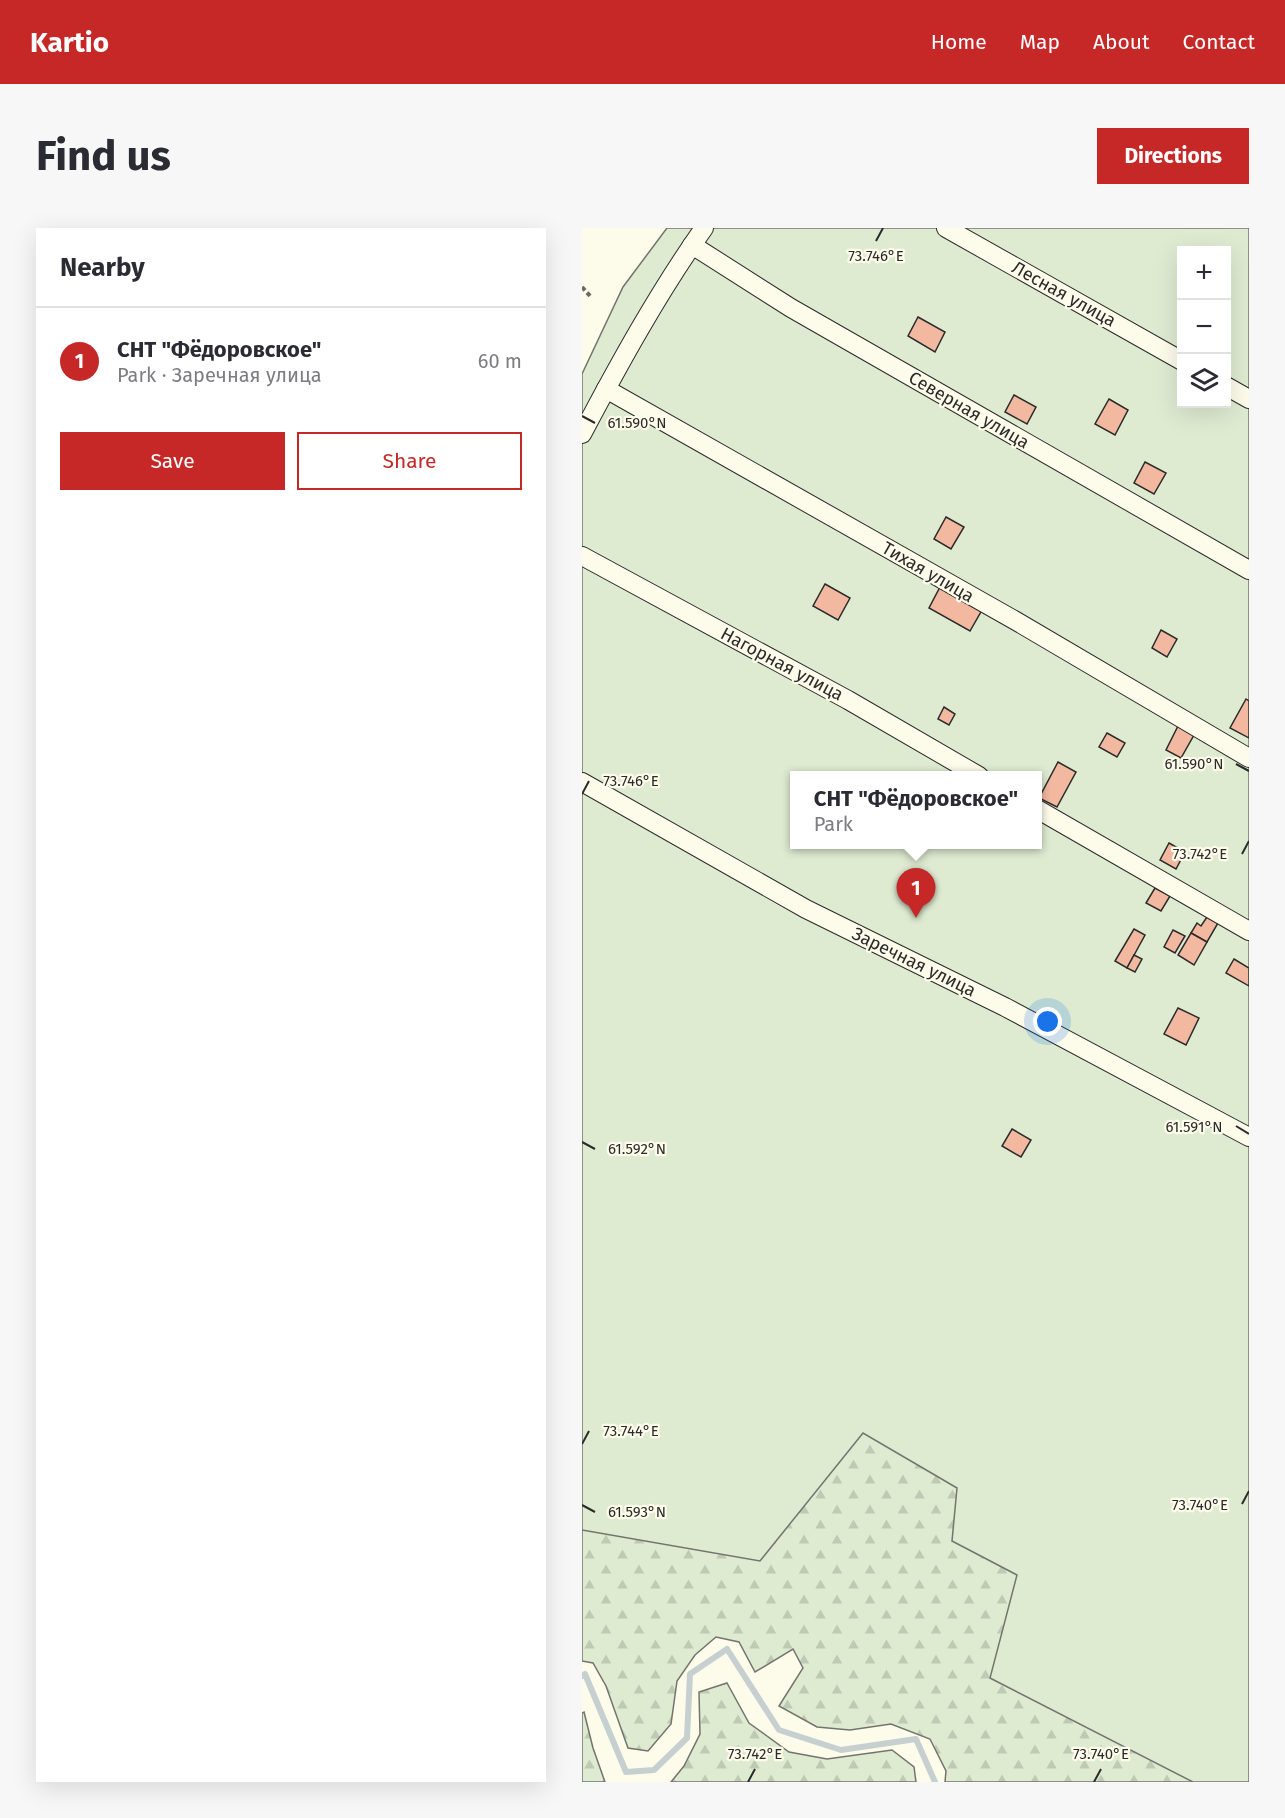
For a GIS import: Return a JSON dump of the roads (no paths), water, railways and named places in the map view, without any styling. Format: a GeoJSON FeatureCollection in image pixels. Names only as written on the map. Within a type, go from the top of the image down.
{"type":"FeatureCollection","features":[{"type":"Feature","properties":{"kind":"street"},"geometry":{"type":"LineString","coordinates":[[582,434],[665,288],[704,228]]}},
{"type":"Feature","properties":{"kind":"street","name":"Лесная улица"},"geometry":{"type":"LineString","coordinates":[[946,228],[1177,358]]}},
{"type":"Feature","properties":{"kind":"street","name":"Северная улица"},"geometry":{"type":"LineString","coordinates":[[692,245],[791,308],[1249,570]]}},
{"type":"Feature","properties":{"kind":"street"},"geometry":{"type":"LineString","coordinates":[[1231,388],[1249,399]]}},
{"type":"Feature","properties":{"kind":"street","name":"Тихая улица"},"geometry":{"type":"LineString","coordinates":[[606,389],[1016,621],[1249,758]]}},
{"type":"Feature","properties":{"kind":"street","name":"Нагорная улица"},"geometry":{"type":"LineString","coordinates":[[582,556],[848,700],[970,771]]}},
{"type":"Feature","properties":{"kind":"street","name":"Заречная улица"},"geometry":{"type":"LineString","coordinates":[[582,782],[806,909],[1005,1008],[1249,1137]]}},
{"type":"Feature","properties":{"kind":"street"},"geometry":{"type":"LineString","coordinates":[[1042,811],[1249,931]]}},
{"type":"Feature","properties":{"kind":"waterway"},"geometry":{"type":"LineString","coordinates":[[582,1676],[585,1674],[626,1772],[654,1770],[687,1738],[690,1674],[727,1649],[779,1730],[841,1750],[916,1739],[935,1782]]}},
{"type":"Feature","properties":{"kind":"place","name":"СНТ \"Фёдоровское\""},"geometry":{"type":"Point","coordinates":[916,918]}}]}
